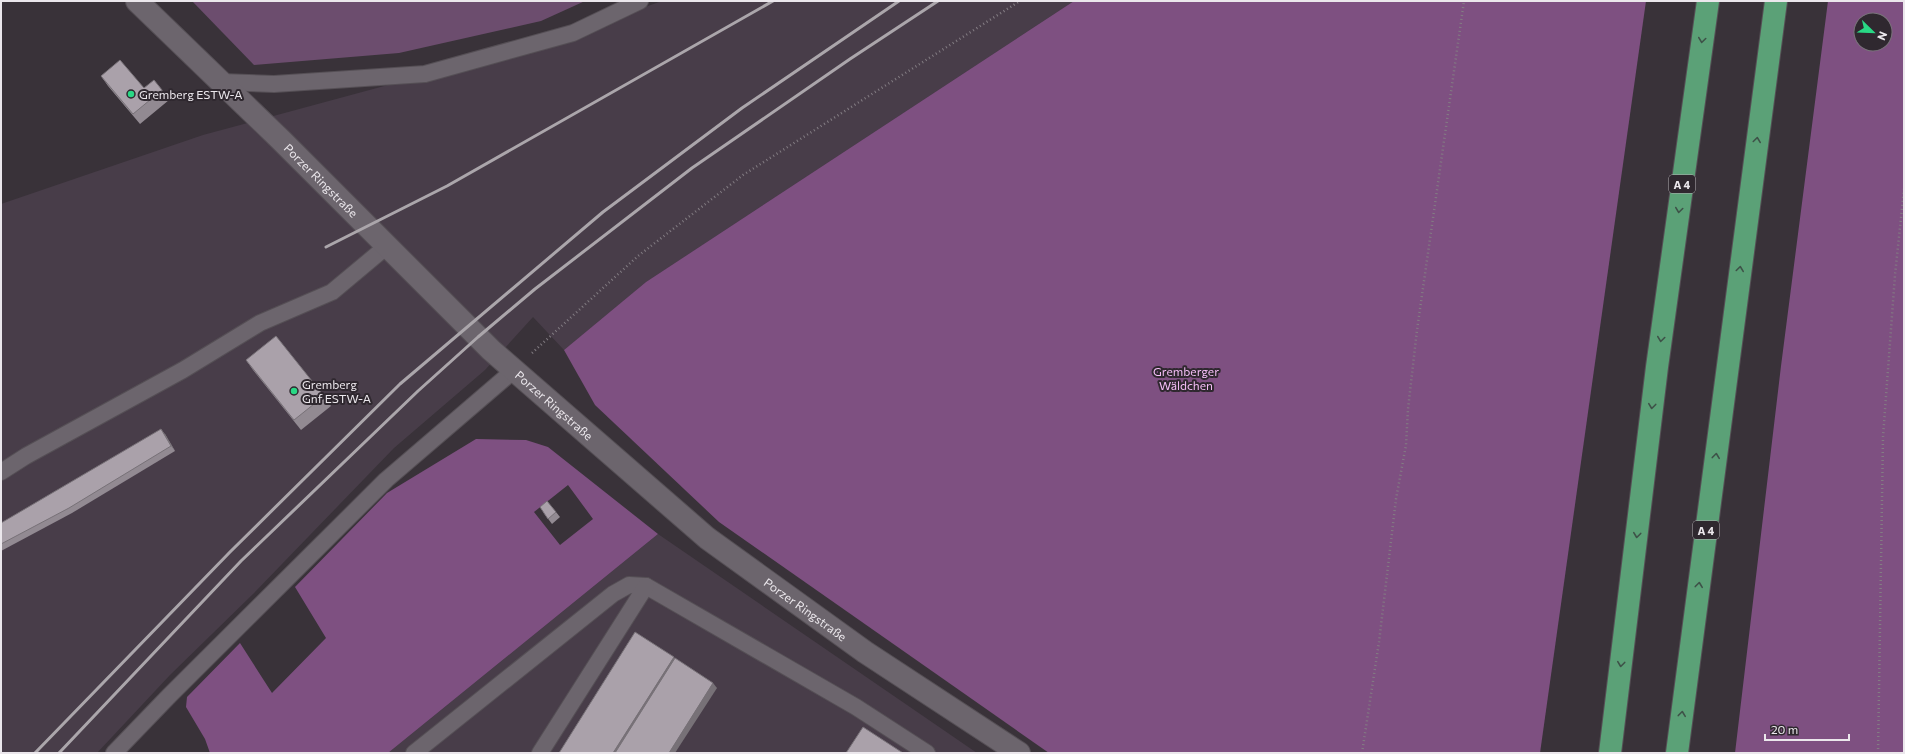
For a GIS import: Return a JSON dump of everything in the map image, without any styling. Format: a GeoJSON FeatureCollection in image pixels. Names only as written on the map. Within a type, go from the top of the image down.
{"type":"FeatureCollection","features":[{"type":"Feature","properties":{"kind":"highway","name":"A 4"},"geometry":{"type":"LineString","coordinates":[[1610,753],[1657,367],[1708,1]]}},
{"type":"Feature","properties":{"kind":"highway","name":"A 4"},"geometry":{"type":"LineString","coordinates":[[1677,753],[1776,1]]}},
{"type":"Feature","properties":{"kind":"street","name":"Porzer Ringstraße"},"geometry":{"type":"LineString","coordinates":[[137,1],[513,371],[707,538],[865,652],[1019,753]]}},
{"type":"Feature","properties":{"kind":"lane"},"geometry":{"type":"LineString","coordinates":[[221,82],[274,84],[425,74],[573,33],[640,1]]}},
{"type":"Feature","properties":{"kind":"lane"},"geometry":{"type":"LineString","coordinates":[[1,472],[26,456],[183,370],[260,323],[332,292],[387,246]]}},
{"type":"Feature","properties":{"kind":"lane"},"geometry":{"type":"LineString","coordinates":[[114,753],[174,691],[386,480],[513,371]]}},
{"type":"Feature","properties":{"kind":"lane"},"geometry":{"type":"LineString","coordinates":[[414,753],[612,594],[629,585],[646,586],[856,707],[927,753]]}},
{"type":"Feature","properties":{"kind":"lane"},"geometry":{"type":"LineString","coordinates":[[540,753],[646,586]]}},
{"type":"Feature","properties":{"kind":"path"},"geometry":{"type":"LineString","coordinates":[[513,371],[638,256],[743,175],[1020,1]]}},
{"type":"Feature","properties":{"kind":"path"},"geometry":{"type":"LineString","coordinates":[[1362,753],[1380,642],[1396,499],[1406,445],[1408,409],[1417,330],[1464,1]]}},
{"type":"Feature","properties":{"kind":"path"},"geometry":{"type":"LineString","coordinates":[[1878,753],[1883,437],[1904,189]]}},
{"type":"Feature","properties":{"kind":"shaded area"},"geometry":{"type":"Polygon","coordinates":[[[192,1],[585,1],[541,21],[399,53],[254,65],[192,1]]]}},
{"type":"Feature","properties":{"kind":"shaded area"},"geometry":{"type":"Polygon","coordinates":[[[662,1],[1074,1],[646,282],[564,350],[533,317],[485,370],[394,448],[253,594],[170,675],[97,753],[1,753],[1,204],[203,135],[547,42],[662,1]]]}},
{"type":"Feature","properties":{"kind":"shaded area"},"geometry":{"type":"Polygon","coordinates":[[[658,534],[977,753],[388,753],[658,534]]]}},
{"type":"Feature","properties":{"kind":"green space","name":"Gremberger Wäldchen"},"geometry":{"type":"Polygon","coordinates":[[[1074,1],[1646,1],[1540,753],[1049,753],[719,522],[595,405],[564,350],[646,282],[1074,1]]]}},
{"type":"Feature","properties":{"kind":"green space"},"geometry":{"type":"Polygon","coordinates":[[[1828,1],[1904,1],[1904,753],[1735,753],[1781,366],[1828,1]]]}},
{"type":"Feature","properties":{"kind":"green space"},"geometry":{"type":"Polygon","coordinates":[[[476,439],[526,440],[548,447],[658,534],[388,753],[210,753],[205,739],[186,707],[187,697],[240,643],[272,693],[326,638],[295,587],[387,493],[476,439]],[[568,485],[534,512],[560,545],[593,519],[568,485]]]}},
{"type":"Feature","properties":{"kind":"building","name":"Gremberg ESTW-A"},"geometry":{"type":"Polygon","coordinates":[[[120,60],[144,88],[154,80],[162,90],[133,114],[101,76],[120,60]]]}},
{"type":"Feature","properties":{"kind":"building","name":"Gremberg Gnf ESTW-A"},"geometry":{"type":"Polygon","coordinates":[[[276,336],[324,396],[294,420],[246,360],[276,336]]]}},
{"type":"Feature","properties":{"kind":"building"},"geometry":{"type":"Polygon","coordinates":[[[161,429],[171,446],[69,508],[1,544],[1,523],[161,429]]]}},
{"type":"Feature","properties":{"kind":"building"},"geometry":{"type":"Polygon","coordinates":[[[547,501],[556,512],[548,519],[540,507],[547,501]]]}},
{"type":"Feature","properties":{"kind":"building"},"geometry":{"type":"Polygon","coordinates":[[[635,632],[674,657],[613,753],[559,753],[635,632]]]}},
{"type":"Feature","properties":{"kind":"building"},"geometry":{"type":"Polygon","coordinates":[[[675,658],[713,683],[669,753],[615,753],[675,658]]]}},
{"type":"Feature","properties":{"kind":"building"},"geometry":{"type":"Polygon","coordinates":[[[863,727],[903,753],[846,753],[863,727]]]}},
{"type":"Feature","properties":{"kind":"railway"},"geometry":{"type":"LineString","coordinates":[[326,247],[447,186],[773,1]]}},
{"type":"Feature","properties":{"kind":"railway"},"geometry":{"type":"LineString","coordinates":[[35,753],[230,552],[400,384],[603,212],[742,108],[899,1]]}},
{"type":"Feature","properties":{"kind":"railway"},"geometry":{"type":"LineString","coordinates":[[59,753],[241,561],[418,391],[478,337],[535,289],[692,168],[850,59],[938,1]]}},
{"type":"Feature","properties":{"kind":"place","name":"Gremberg ESTW-A"},"geometry":{"type":"Point","coordinates":[131,94]}},
{"type":"Feature","properties":{"kind":"place","name":"Gremberg Gnf ESTW-A"},"geometry":{"type":"Point","coordinates":[294,391]}}]}
